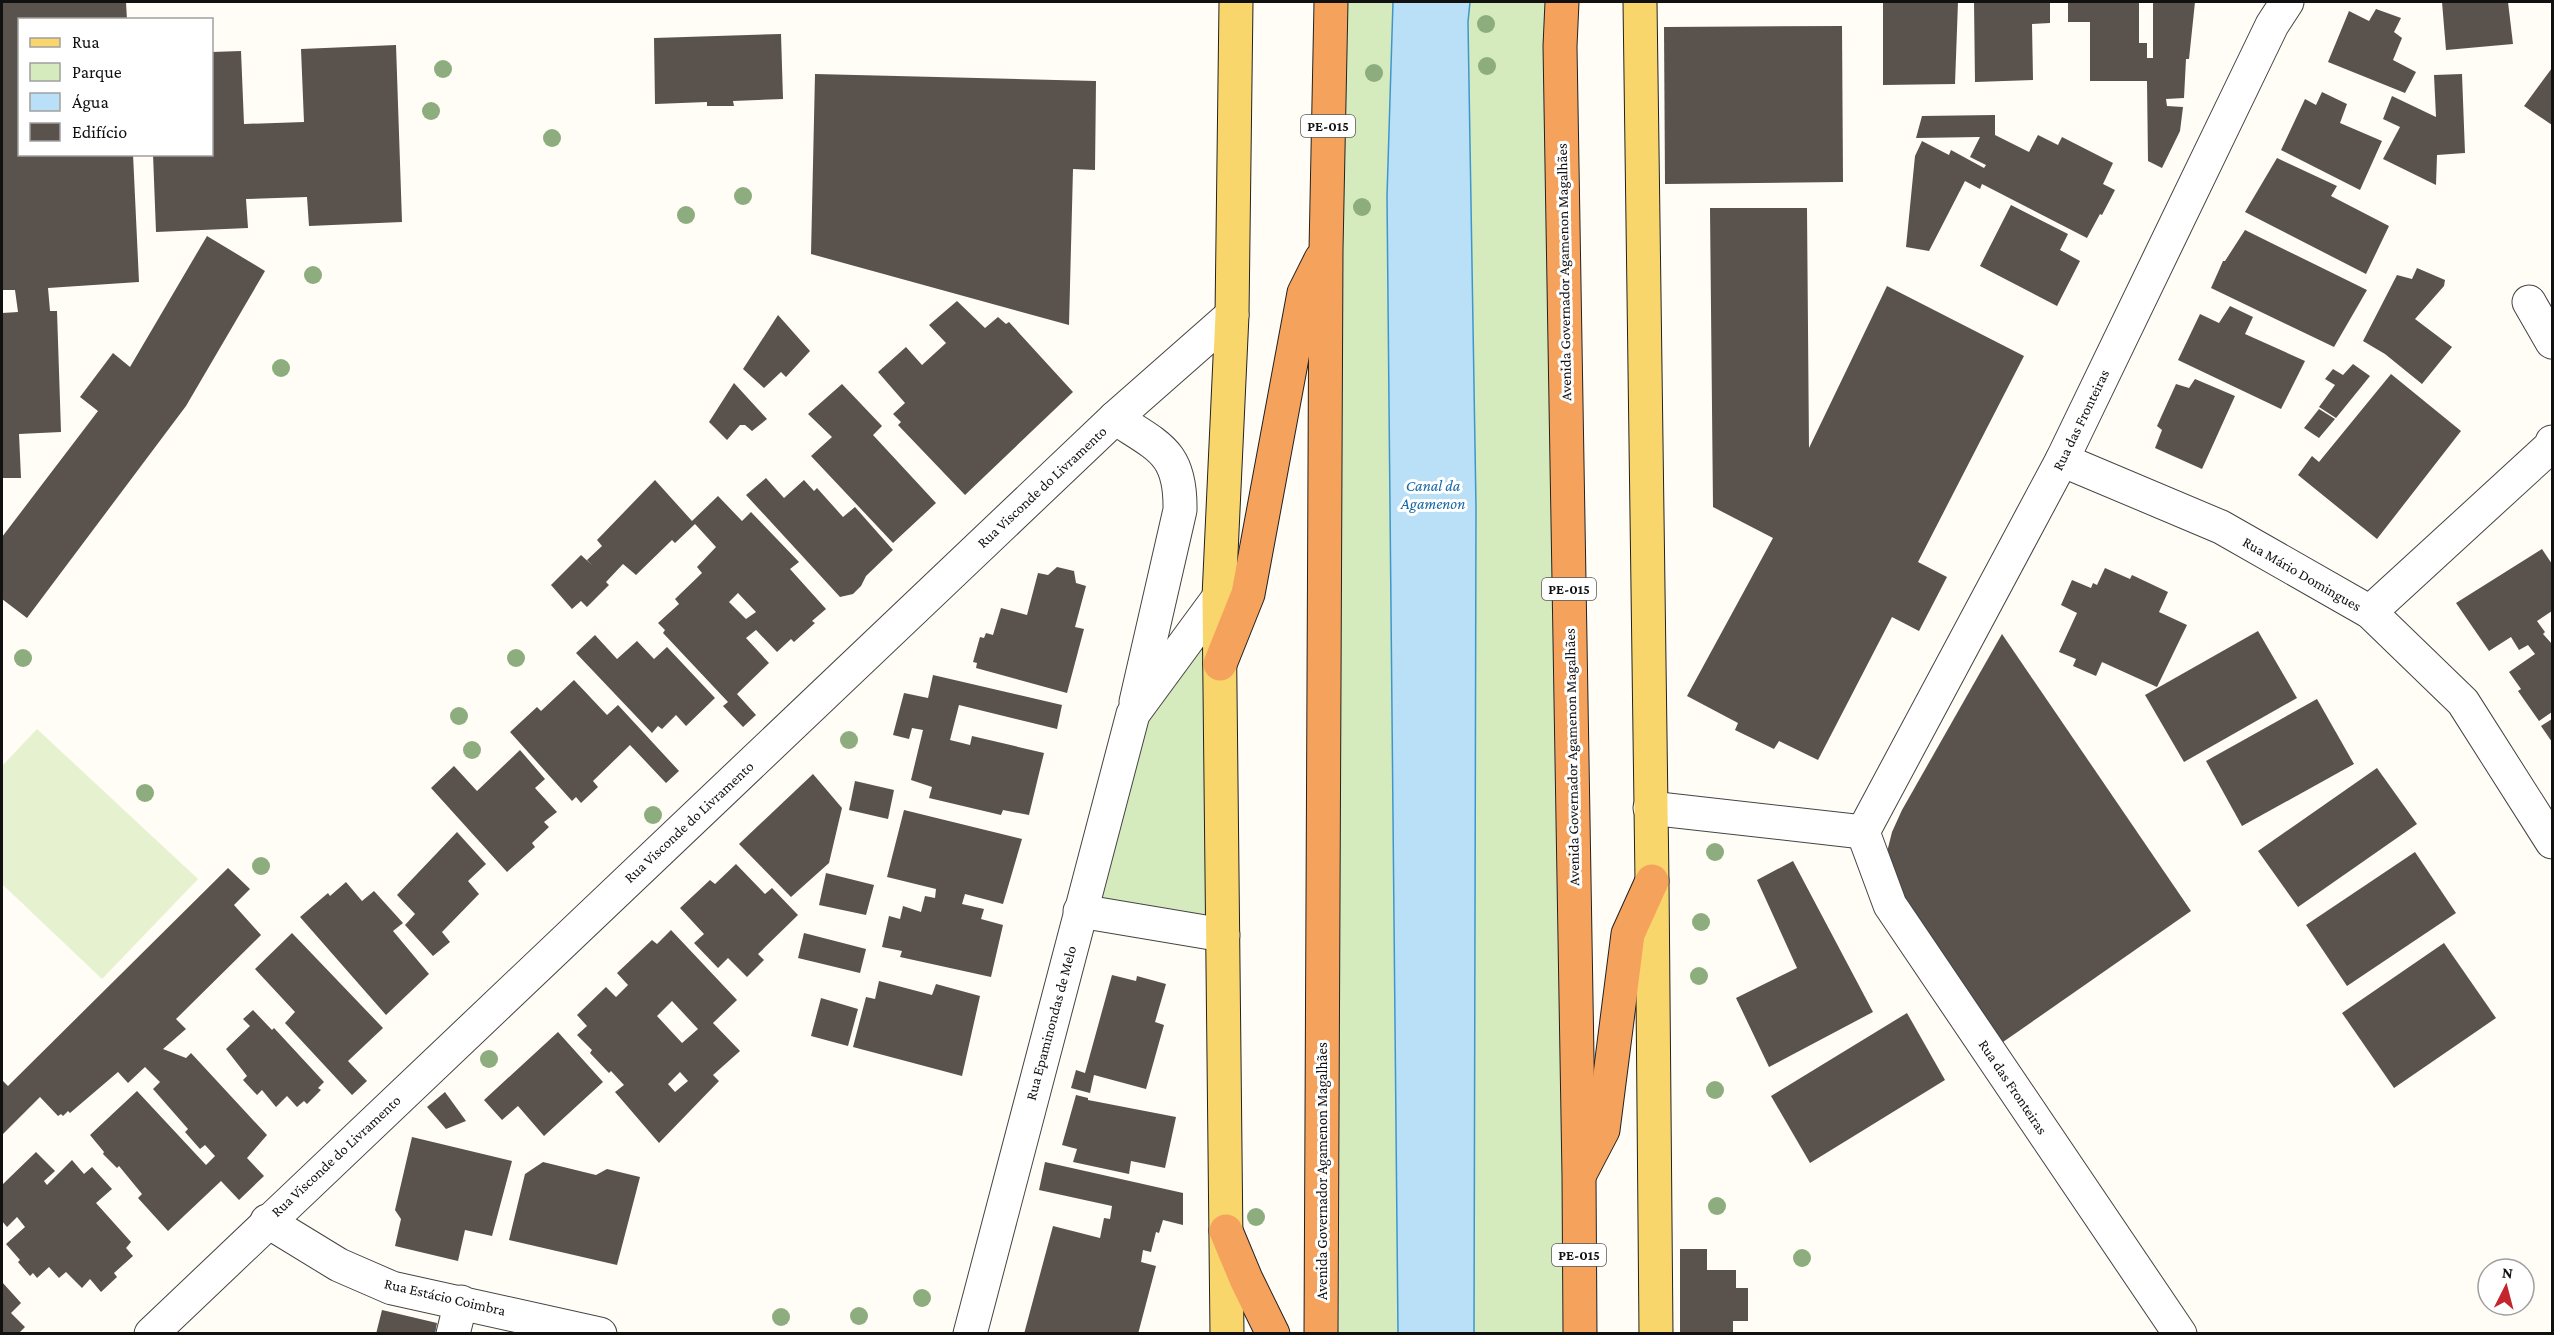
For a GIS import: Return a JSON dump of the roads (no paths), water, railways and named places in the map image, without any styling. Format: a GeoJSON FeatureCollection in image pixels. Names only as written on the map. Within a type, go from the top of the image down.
{"type":"FeatureCollection","features":[{"type":"Feature","properties":{"kind":"highway","name":"Avenida Governador Agamenon Magalhães"},"geometry":{"type":"LineString","coordinates":[[1321,1334],[1326,249],[1331,2]]}},
{"type":"Feature","properties":{"kind":"highway","name":"Avenida Governador Agamenon Magalhães"},"geometry":{"type":"LineString","coordinates":[[1562,2],[1560,46],[1580,1334]]}},
{"type":"Feature","properties":{"kind":"highway"},"geometry":{"type":"LineString","coordinates":[[1220,664],[1248,594],[1304,293],[1326,249]]}},
{"type":"Feature","properties":{"kind":"highway"},"geometry":{"type":"LineString","coordinates":[[1579,1176],[1603,1130],[1628,934],[1652,881]]}},
{"type":"Feature","properties":{"kind":"highway"},"geometry":{"type":"LineString","coordinates":[[1226,1231],[1273,1334]]}},
{"type":"Feature","properties":{"kind":"main road"},"geometry":{"type":"LineString","coordinates":[[1227,1334],[1219,597],[1232,315],[1236,2]]}},
{"type":"Feature","properties":{"kind":"main road"},"geometry":{"type":"LineString","coordinates":[[1640,2],[1656,1334]]}},
{"type":"Feature","properties":{"kind":"street","name":"Rua das Fronteiras"},"geometry":{"type":"LineString","coordinates":[[2180,1334],[1890,905],[1863,832],[2062,460],[2272,25],[2287,2]]}},
{"type":"Feature","properties":{"kind":"street"},"geometry":{"type":"LineString","coordinates":[[2529,302],[2553,342]]}},
{"type":"Feature","properties":{"kind":"street","name":"Rua Visconde do Livramento"},"geometry":{"type":"LineString","coordinates":[[151,1334],[267,1221],[1115,418],[1232,315]]}},
{"type":"Feature","properties":{"kind":"street","name":"Rua Epaminondas de Melo"},"geometry":{"type":"LineString","coordinates":[[970,1334],[1133,714],[1180,510],[1180,486],[1172,461],[1160,447],[1115,418]]}},
{"type":"Feature","properties":{"kind":"street"},"geometry":{"type":"LineString","coordinates":[[2370,612],[2553,442]]}},
{"type":"Feature","properties":{"kind":"street","name":"Rua Mário Domingues"},"geometry":{"type":"LineString","coordinates":[[2062,460],[2221,527],[2370,612],[2463,702],[2553,842]]}},
{"type":"Feature","properties":{"kind":"street","name":"Rua Epaminondas de Melo"},"geometry":{"type":"LineString","coordinates":[[1133,714],[1219,597]]}},
{"type":"Feature","properties":{"kind":"street"},"geometry":{"type":"LineString","coordinates":[[1650,808],[1863,832]]}},
{"type":"Feature","properties":{"kind":"street"},"geometry":{"type":"LineString","coordinates":[[1080,911],[1223,935]]}},
{"type":"Feature","properties":{"kind":"street","name":"Rua Estácio Coimbra"},"geometry":{"type":"LineString","coordinates":[[267,1221],[339,1265],[392,1288],[600,1334]]}},
{"type":"Feature","properties":{"kind":"street"},"geometry":{"type":"LineString","coordinates":[[453,1334],[461,1302]]}},
{"type":"Feature","properties":{"kind":"water","name":"Canal da Agamenon"},"geometry":{"type":"Polygon","coordinates":[[[1393,2],[1470,2],[1468,22],[1476,507],[1474,1333],[1398,1333],[1387,196],[1393,2]]]}}]}
